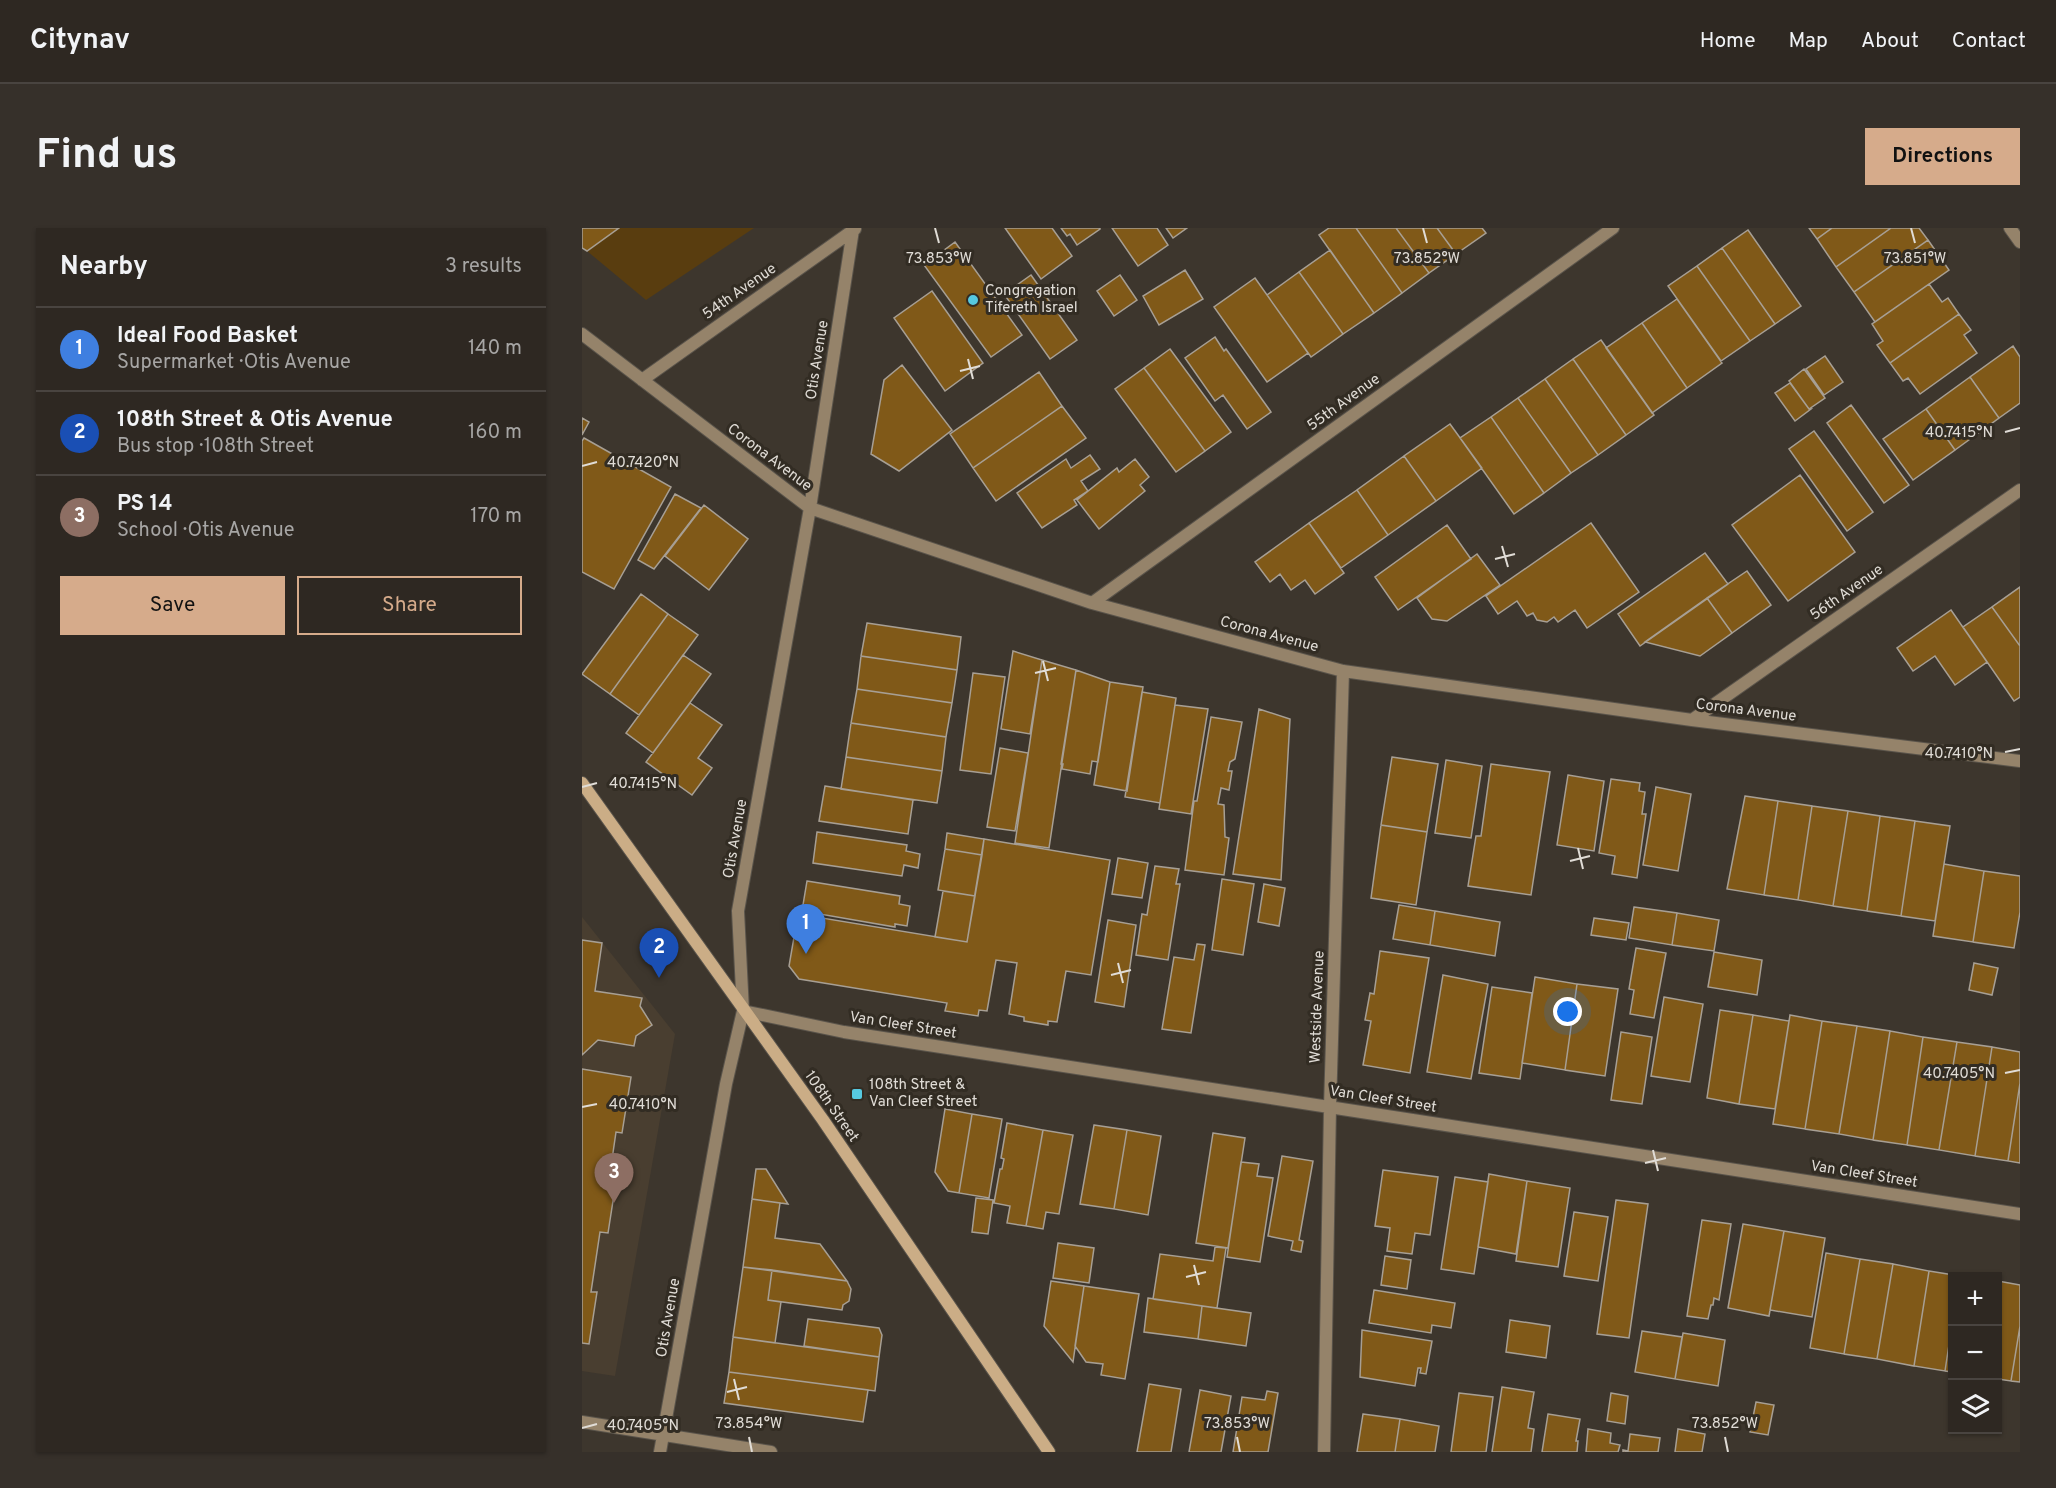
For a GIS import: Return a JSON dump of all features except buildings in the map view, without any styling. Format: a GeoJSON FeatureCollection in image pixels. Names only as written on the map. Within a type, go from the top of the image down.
{"type":"FeatureCollection","features":[{"type":"Feature","properties":{"kind":"main road","name":"108th Street"},"geometry":{"type":"LineString","coordinates":[[582,783],[823,1120],[1049,1452]]}},
{"type":"Feature","properties":{"kind":"street","name":"55th Avenue"},"geometry":{"type":"LineString","coordinates":[[1092,603],[1613,228]]}},
{"type":"Feature","properties":{"kind":"street"},"geometry":{"type":"LineString","coordinates":[[2010,228],[2020,242]]}},
{"type":"Feature","properties":{"kind":"street","name":"54th Avenue"},"geometry":{"type":"LineString","coordinates":[[642,380],[855,229]]}},
{"type":"Feature","properties":{"kind":"street","name":"Otis Avenue"},"geometry":{"type":"LineString","coordinates":[[660,1452],[726,1084],[743,1011],[738,910],[810,508],[855,229]]}},
{"type":"Feature","properties":{"kind":"street","name":"Corona Avenue"},"geometry":{"type":"LineString","coordinates":[[582,334],[810,508],[1092,603],[1343,670],[1692,720],[2020,761]]}},
{"type":"Feature","properties":{"kind":"street","name":"56th Avenue"},"geometry":{"type":"LineString","coordinates":[[1692,720],[2020,490]]}},
{"type":"Feature","properties":{"kind":"street","name":"Westside Avenue"},"geometry":{"type":"LineString","coordinates":[[1324,1452],[1330,1107],[1343,670]]}},
{"type":"Feature","properties":{"kind":"street","name":"Van Cleef Street"},"geometry":{"type":"LineString","coordinates":[[743,1011],[844,1032],[2020,1214]]}},
{"type":"Feature","properties":{"kind":"street"},"geometry":{"type":"LineString","coordinates":[[582,1422],[771,1452]]}},
{"type":"Feature","properties":{"kind":"shaded area"},"geometry":{"type":"Polygon","coordinates":[[[619,228],[754,228],[646,300],[587,251],[619,228]]]}},
{"type":"Feature","properties":{"kind":"shaded area"},"geometry":{"type":"Polygon","coordinates":[[[582,917],[675,1034],[615,1376],[582,1371],[582,917]]]}},
{"type":"Feature","properties":{"kind":"place","name":"Congregation Tifereth Israel"},"geometry":{"type":"Point","coordinates":[973,300]}},
{"type":"Feature","properties":{"kind":"place","name":"Ideal Food Basket"},"geometry":{"type":"Point","coordinates":[806,954]}},
{"type":"Feature","properties":{"kind":"place","name":"108th Street & Otis Avenue"},"geometry":{"type":"Point","coordinates":[659,978]}},
{"type":"Feature","properties":{"kind":"place","name":"108th Street & Van Cleef Street"},"geometry":{"type":"Point","coordinates":[857,1094]}},
{"type":"Feature","properties":{"kind":"place","name":"PS 14"},"geometry":{"type":"Point","coordinates":[614,1203]}}]}
